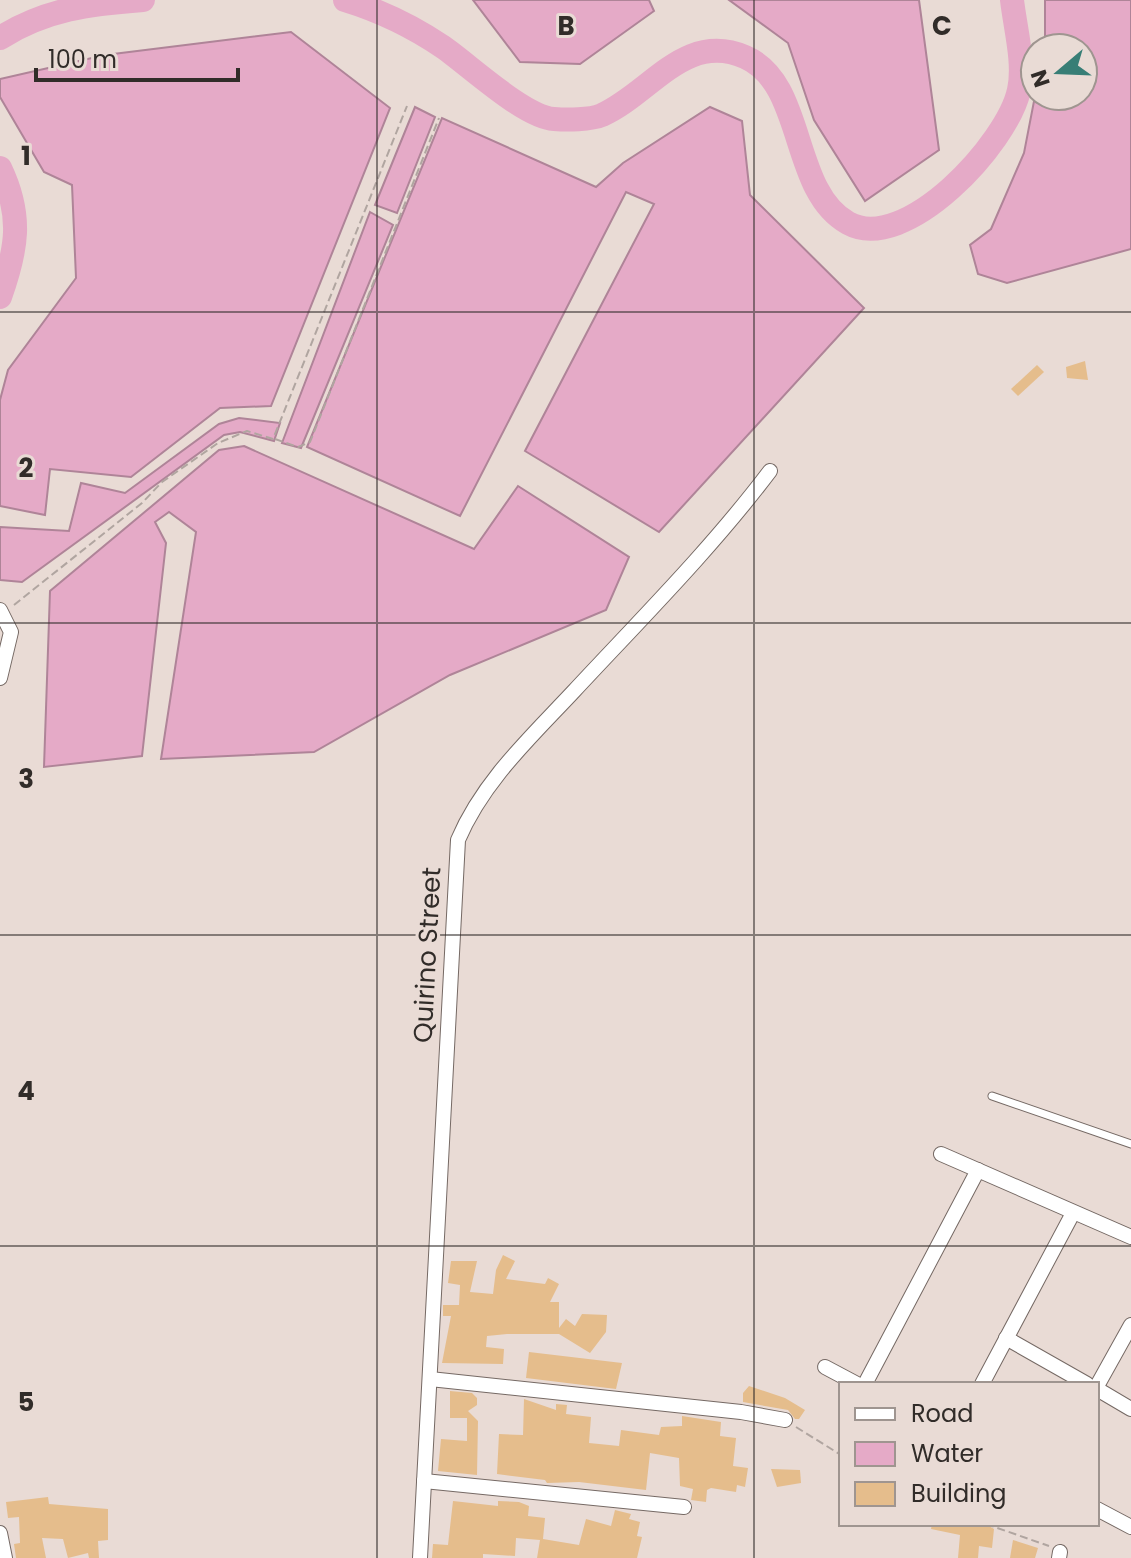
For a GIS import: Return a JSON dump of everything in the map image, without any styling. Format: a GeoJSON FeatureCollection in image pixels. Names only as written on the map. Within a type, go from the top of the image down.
{"type":"FeatureCollection","features":[{"type":"Feature","properties":{"kind":"street","name":"Quirino Street"},"geometry":{"type":"LineString","coordinates":[[420,1558],[458,840],[470,812],[515,753],[697,559],[770,471]]}},
{"type":"Feature","properties":{"kind":"street"},"geometry":{"type":"LineString","coordinates":[[0,678],[11,632],[2,611]]}},
{"type":"Feature","properties":{"kind":"street"},"geometry":{"type":"LineString","coordinates":[[941,1154],[1131,1237]]}},
{"type":"Feature","properties":{"kind":"street"},"geometry":{"type":"LineString","coordinates":[[866,1382],[978,1170]]}},
{"type":"Feature","properties":{"kind":"street"},"geometry":{"type":"LineString","coordinates":[[983,1382],[1073,1213]]}},
{"type":"Feature","properties":{"kind":"street"},"geometry":{"type":"LineString","coordinates":[[1099,1384],[1131,1325]]}},
{"type":"Feature","properties":{"kind":"street"},"geometry":{"type":"LineString","coordinates":[[1006,1338],[1083,1382]]}},
{"type":"Feature","properties":{"kind":"street"},"geometry":{"type":"LineString","coordinates":[[825,1367],[853,1382]]}},
{"type":"Feature","properties":{"kind":"street"},"geometry":{"type":"LineString","coordinates":[[430,1379],[741,1412],[785,1420]]}},
{"type":"Feature","properties":{"kind":"street"},"geometry":{"type":"LineString","coordinates":[[1099,1389],[1131,1409]]}},
{"type":"Feature","properties":{"kind":"street"},"geometry":{"type":"LineString","coordinates":[[424,1481],[684,1507]]}},
{"type":"Feature","properties":{"kind":"street"},"geometry":{"type":"LineString","coordinates":[[1099,1510],[1131,1527]]}},
{"type":"Feature","properties":{"kind":"street"},"geometry":{"type":"LineString","coordinates":[[0,1533],[5,1558]]}},
{"type":"Feature","properties":{"kind":"lane"},"geometry":{"type":"LineString","coordinates":[[992,1096],[1131,1144]]}},
{"type":"Feature","properties":{"kind":"path"},"geometry":{"type":"LineString","coordinates":[[273,439],[407,106]]}},
{"type":"Feature","properties":{"kind":"path"},"geometry":{"type":"LineString","coordinates":[[2,611],[142,503],[162,482],[218,443],[247,431],[298,447],[310,442],[439,118]]}},
{"type":"Feature","properties":{"kind":"path"},"geometry":{"type":"LineString","coordinates":[[785,1420],[839,1454]]}},
{"type":"Feature","properties":{"kind":"path"},"geometry":{"type":"LineString","coordinates":[[995,1526],[1016,1531],[1060,1555]]}},
{"type":"Feature","properties":{"kind":"water"},"geometry":{"type":"Polygon","coordinates":[[[473,0],[649,0],[654,11],[580,64],[520,62],[473,0]]]}},
{"type":"Feature","properties":{"kind":"water"},"geometry":{"type":"Polygon","coordinates":[[[729,0],[919,0],[939,150],[865,201],[814,120],[788,43],[729,0]]]}},
{"type":"Feature","properties":{"kind":"water"},"geometry":{"type":"Polygon","coordinates":[[[1045,0],[1131,0],[1131,249],[1007,283],[978,274],[970,245],[991,229],[1024,153],[1032,112],[1099,112],[1099,32],[1045,32],[1045,0]]]}},
{"type":"Feature","properties":{"kind":"water"},"geometry":{"type":"Polygon","coordinates":[[[291,32],[390,108],[271,406],[220,408],[131,477],[50,469],[45,515],[0,506],[0,400],[8,370],[76,278],[72,185],[44,172],[0,97],[0,79],[105,55],[291,32]]]}},
{"type":"Feature","properties":{"kind":"water"},"geometry":{"type":"Polygon","coordinates":[[[415,107],[435,117],[397,213],[375,205],[415,107]]]}},
{"type":"Feature","properties":{"kind":"water"},"geometry":{"type":"Polygon","coordinates":[[[710,107],[742,121],[750,195],[864,308],[659,532],[525,451],[654,204],[626,192],[460,516],[307,447],[442,118],[596,187],[623,163],[710,107]]]}},
{"type":"Feature","properties":{"kind":"water"},"geometry":{"type":"Polygon","coordinates":[[[370,212],[393,225],[301,448],[282,443],[370,212]]]}},
{"type":"Feature","properties":{"kind":"water"},"geometry":{"type":"Polygon","coordinates":[[[239,418],[280,423],[274,441],[240,432],[224,435],[22,582],[0,580],[0,527],[69,531],[81,483],[125,493],[219,424],[239,418]]]}},
{"type":"Feature","properties":{"kind":"water"},"geometry":{"type":"Polygon","coordinates":[[[244,446],[474,549],[518,486],[629,557],[606,610],[450,675],[314,752],[161,759],[196,532],[169,512],[155,522],[166,543],[142,756],[44,767],[50,591],[219,450],[244,446]]]}},
{"type":"Feature","properties":{"kind":"building"},"geometry":{"type":"Polygon","coordinates":[[[1085,361],[1088,380],[1067,378],[1066,367],[1085,361]]]}},
{"type":"Feature","properties":{"kind":"building"},"geometry":{"type":"Polygon","coordinates":[[[1037,365],[1044,372],[1018,396],[1011,389],[1037,365]]]}},
{"type":"Feature","properties":{"kind":"building"},"geometry":{"type":"Polygon","coordinates":[[[503,1255],[515,1261],[506,1279],[545,1284],[548,1278],[559,1284],[550,1302],[559,1302],[559,1328],[566,1319],[575,1326],[582,1314],[607,1315],[606,1332],[590,1353],[559,1334],[507,1334],[487,1336],[486,1347],[504,1349],[503,1364],[442,1363],[451,1316],[443,1316],[443,1305],[459,1305],[460,1285],[448,1283],[451,1261],[477,1261],[470,1292],[493,1294],[496,1270],[503,1255]]]}},
{"type":"Feature","properties":{"kind":"building"},"geometry":{"type":"Polygon","coordinates":[[[529,1352],[622,1363],[616,1389],[526,1378],[529,1352]]]}},
{"type":"Feature","properties":{"kind":"building"},"geometry":{"type":"Polygon","coordinates":[[[749,1386],[785,1398],[805,1410],[799,1419],[795,1419],[788,1410],[743,1402],[743,1393],[749,1386]]]}},
{"type":"Feature","properties":{"kind":"building"},"geometry":{"type":"Polygon","coordinates":[[[450,1391],[472,1393],[477,1398],[477,1405],[468,1411],[478,1421],[477,1475],[438,1471],[441,1439],[467,1441],[467,1418],[450,1418],[450,1391]]]}},
{"type":"Feature","properties":{"kind":"building"},"geometry":{"type":"Polygon","coordinates":[[[524,1399],[556,1410],[556,1404],[567,1405],[566,1414],[591,1417],[589,1443],[619,1446],[621,1430],[659,1435],[661,1427],[682,1426],[682,1416],[721,1422],[720,1436],[736,1438],[733,1466],[748,1468],[745,1487],[737,1485],[736,1492],[711,1488],[707,1490],[706,1502],[691,1500],[693,1489],[680,1486],[679,1458],[650,1453],[646,1490],[579,1482],[547,1483],[545,1480],[497,1474],[499,1434],[523,1435],[524,1399]]]}},
{"type":"Feature","properties":{"kind":"building"},"geometry":{"type":"Polygon","coordinates":[[[771,1469],[800,1470],[801,1483],[777,1487],[771,1469]]]}},
{"type":"Feature","properties":{"kind":"building"},"geometry":{"type":"Polygon","coordinates":[[[48,1497],[49,1504],[108,1509],[108,1540],[98,1541],[99,1558],[89,1558],[88,1553],[68,1558],[63,1539],[42,1538],[46,1558],[16,1558],[14,1544],[20,1543],[19,1517],[8,1518],[6,1502],[48,1497]]]}},
{"type":"Feature","properties":{"kind":"building"},"geometry":{"type":"Polygon","coordinates":[[[453,1501],[498,1506],[498,1501],[519,1502],[529,1506],[528,1516],[545,1518],[543,1539],[579,1545],[586,1519],[611,1526],[615,1510],[631,1514],[629,1519],[640,1522],[637,1536],[642,1537],[637,1558],[537,1558],[540,1540],[516,1538],[515,1556],[483,1554],[483,1558],[432,1558],[433,1544],[448,1545],[453,1501]]]}},
{"type":"Feature","properties":{"kind":"building"},"geometry":{"type":"Polygon","coordinates":[[[932,1526],[989,1526],[994,1529],[992,1548],[979,1546],[978,1558],[958,1558],[960,1535],[931,1529],[932,1526]]]}},
{"type":"Feature","properties":{"kind":"building"},"geometry":{"type":"Polygon","coordinates":[[[1013,1540],[1038,1548],[1035,1558],[1010,1558],[1013,1540]]]}},
{"type":"Feature","properties":{"kind":"waterway"},"geometry":{"type":"LineString","coordinates":[[0,38],[51,14],[143,0]]}},
{"type":"Feature","properties":{"kind":"waterway"},"geometry":{"type":"LineString","coordinates":[[345,0],[384,14],[420,32],[513,100],[554,119],[585,119],[602,115],[669,68],[704,52],[724,51],[745,57],[765,70],[779,89],[816,187],[829,208],[848,223],[871,229],[897,223],[924,209],[951,188],[996,138],[1011,112],[1021,79],[1012,0]]}},
{"type":"Feature","properties":{"kind":"waterway"},"geometry":{"type":"LineString","coordinates":[[0,168],[15,217],[14,248],[0,297]]}}]}
